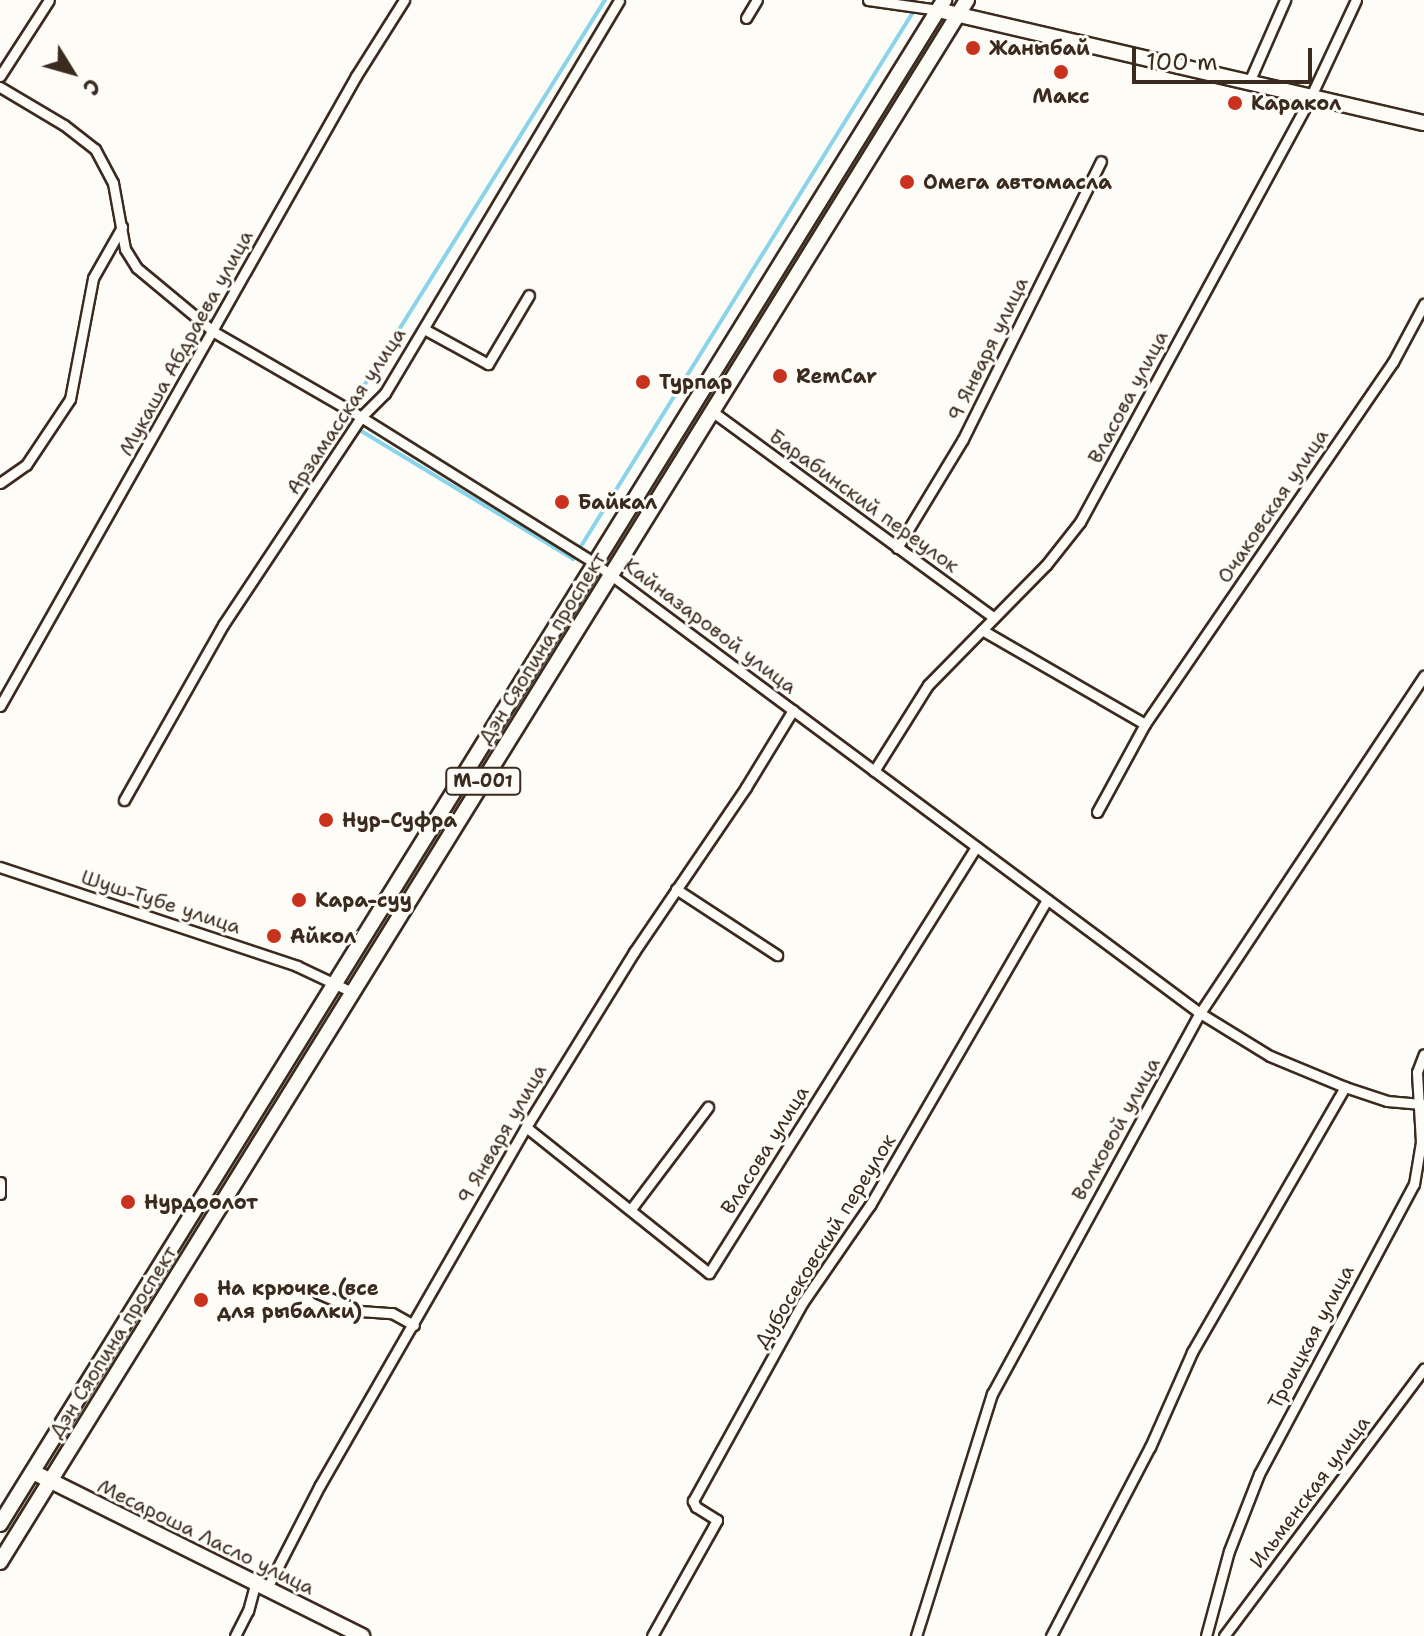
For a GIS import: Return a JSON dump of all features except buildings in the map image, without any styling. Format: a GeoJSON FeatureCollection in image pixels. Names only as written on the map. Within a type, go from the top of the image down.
{"type":"FeatureCollection","features":[{"type":"Feature","properties":{"kind":"main road","name":"Дэн Сяопина проспект"},"geometry":{"type":"LineString","coordinates":[[0,1562],[967,0]]}},
{"type":"Feature","properties":{"kind":"main road"},"geometry":{"type":"LineString","coordinates":[[941,5],[958,14],[1424,123]]}},
{"type":"Feature","properties":{"kind":"main road","name":"Дэн Сяопина проспект"},"geometry":{"type":"LineString","coordinates":[[0,1524],[941,5]]}},
{"type":"Feature","properties":{"kind":"main road"},"geometry":{"type":"LineString","coordinates":[[776,273],[793,283]]}},
{"type":"Feature","properties":{"kind":"main road","name":"Месароша Ласло улица"},"geometry":{"type":"LineString","coordinates":[[33,1472],[362,1636]]}},
{"type":"Feature","properties":{"kind":"street"},"geometry":{"type":"LineString","coordinates":[[0,76],[49,0]]}},
{"type":"Feature","properties":{"kind":"street","name":"Мукаша Абдраева улица"},"geometry":{"type":"LineString","coordinates":[[0,706],[356,76],[404,0]]}},
{"type":"Feature","properties":{"kind":"street","name":"Арзамасская улица"},"geometry":{"type":"LineString","coordinates":[[124,800],[223,625],[361,417],[385,393],[619,0]]}},
{"type":"Feature","properties":{"kind":"street"},"geometry":{"type":"LineString","coordinates":[[746,18],[757,0]]}},
{"type":"Feature","properties":{"kind":"street"},"geometry":{"type":"LineString","coordinates":[[868,0],[941,5]]}},
{"type":"Feature","properties":{"kind":"street"},"geometry":{"type":"LineString","coordinates":[[1249,82],[1285,0]]}},
{"type":"Feature","properties":{"kind":"street","name":"Власова улица"},"geometry":{"type":"LineString","coordinates":[[874,771],[928,685],[1046,565],[1080,522],[1311,96],[1356,0]]}},
{"type":"Feature","properties":{"kind":"street","name":"Кайназаровой улица"},"geometry":{"type":"LineString","coordinates":[[0,87],[64,125],[95,149],[113,183],[125,249],[137,268],[214,332],[361,417],[611,574],[1200,1013],[1270,1056],[1345,1087],[1387,1101],[1423,1104]]}},
{"type":"Feature","properties":{"kind":"street","name":"9 Января улица"},"geometry":{"type":"LineString","coordinates":[[897,548],[963,439],[1101,161]]}},
{"type":"Feature","properties":{"kind":"street"},"geometry":{"type":"LineString","coordinates":[[0,483],[26,465],[70,399],[93,278],[122,227]]}},
{"type":"Feature","properties":{"kind":"street"},"geometry":{"type":"LineString","coordinates":[[424,329],[488,364],[529,295]]}},
{"type":"Feature","properties":{"kind":"street","name":"Очаковская улица"},"geometry":{"type":"LineString","coordinates":[[1097,812],[1145,724],[1393,362],[1424,304]]}},
{"type":"Feature","properties":{"kind":"street","name":"Барабинский переулок"},"geometry":{"type":"LineString","coordinates":[[713,412],[994,618]]}},
{"type":"Feature","properties":{"kind":"street"},"geometry":{"type":"LineString","coordinates":[[982,630],[1145,724]]}},
{"type":"Feature","properties":{"kind":"street","name":"Волковой улица"},"geometry":{"type":"LineString","coordinates":[[916,1636],[992,1394],[1200,1013],[1424,676]]}},
{"type":"Feature","properties":{"kind":"street","name":"9 Января улица"},"geometry":{"type":"LineString","coordinates":[[235,1636],[526,1127],[793,710]]}},
{"type":"Feature","properties":{"kind":"street","name":"Власова улица"},"geometry":{"type":"LineString","coordinates":[[526,1127],[709,1273],[976,847]]}},
{"type":"Feature","properties":{"kind":"street","name":"Шуш-Тубе улица"},"geometry":{"type":"LineString","coordinates":[[0,867],[334,981],[352,992]]}},
{"type":"Feature","properties":{"kind":"street"},"geometry":{"type":"LineString","coordinates":[[676,889],[777,955]]}},
{"type":"Feature","properties":{"kind":"street","name":"Дубосековский переулок"},"geometry":{"type":"LineString","coordinates":[[652,1636],[717,1520],[696,1507],[693,1501],[803,1302],[870,1205],[1047,900]]}},
{"type":"Feature","properties":{"kind":"street","name":"Троицкая улица"},"geometry":{"type":"LineString","coordinates":[[1206,1636],[1229,1551],[1259,1474],[1414,1184],[1423,1104],[1417,1072],[1424,1054]]}},
{"type":"Feature","properties":{"kind":"street"},"geometry":{"type":"LineString","coordinates":[[1051,1636],[1150,1447],[1192,1352],[1345,1087]]}},
{"type":"Feature","properties":{"kind":"street"},"geometry":{"type":"LineString","coordinates":[[631,1209],[708,1107]]}},
{"type":"Feature","properties":{"kind":"street"},"geometry":{"type":"LineString","coordinates":[[0,1182],[0,1194]]}},
{"type":"Feature","properties":{"kind":"street"},"geometry":{"type":"LineString","coordinates":[[318,1293],[360,1311],[392,1313],[414,1325]]}},
{"type":"Feature","properties":{"kind":"street","name":"Ильменская улица"},"geometry":{"type":"LineString","coordinates":[[1224,1636],[1424,1369]]}},
{"type":"Feature","properties":{"kind":"waterway"},"geometry":{"type":"LineString","coordinates":[[605,0],[343,420],[573,559],[913,8]]}},
{"type":"Feature","properties":{"kind":"place","name":"Жаныбай"},"geometry":{"type":"Point","coordinates":[973,48]}},
{"type":"Feature","properties":{"kind":"place","name":"Макс"},"geometry":{"type":"Point","coordinates":[1061,72]}},
{"type":"Feature","properties":{"kind":"place","name":"Каракол"},"geometry":{"type":"Point","coordinates":[1235,103]}},
{"type":"Feature","properties":{"kind":"place","name":"Омега автомасла"},"geometry":{"type":"Point","coordinates":[907,182]}},
{"type":"Feature","properties":{"kind":"place","name":"RemCar"},"geometry":{"type":"Point","coordinates":[780,376]}},
{"type":"Feature","properties":{"kind":"place","name":"Турпар"},"geometry":{"type":"Point","coordinates":[643,382]}},
{"type":"Feature","properties":{"kind":"place","name":"Байкал"},"geometry":{"type":"Point","coordinates":[562,502]}},
{"type":"Feature","properties":{"kind":"place","name":"Нур-Суфра"},"geometry":{"type":"Point","coordinates":[326,820]}},
{"type":"Feature","properties":{"kind":"place","name":"Кара-суу"},"geometry":{"type":"Point","coordinates":[299,900]}},
{"type":"Feature","properties":{"kind":"place","name":"Айкол"},"geometry":{"type":"Point","coordinates":[274,936]}},
{"type":"Feature","properties":{"kind":"place","name":"Нурдоолот"},"geometry":{"type":"Point","coordinates":[128,1202]}},
{"type":"Feature","properties":{"kind":"place","name":"На крючке (все для рыбалки)"},"geometry":{"type":"Point","coordinates":[201,1300]}}]}
